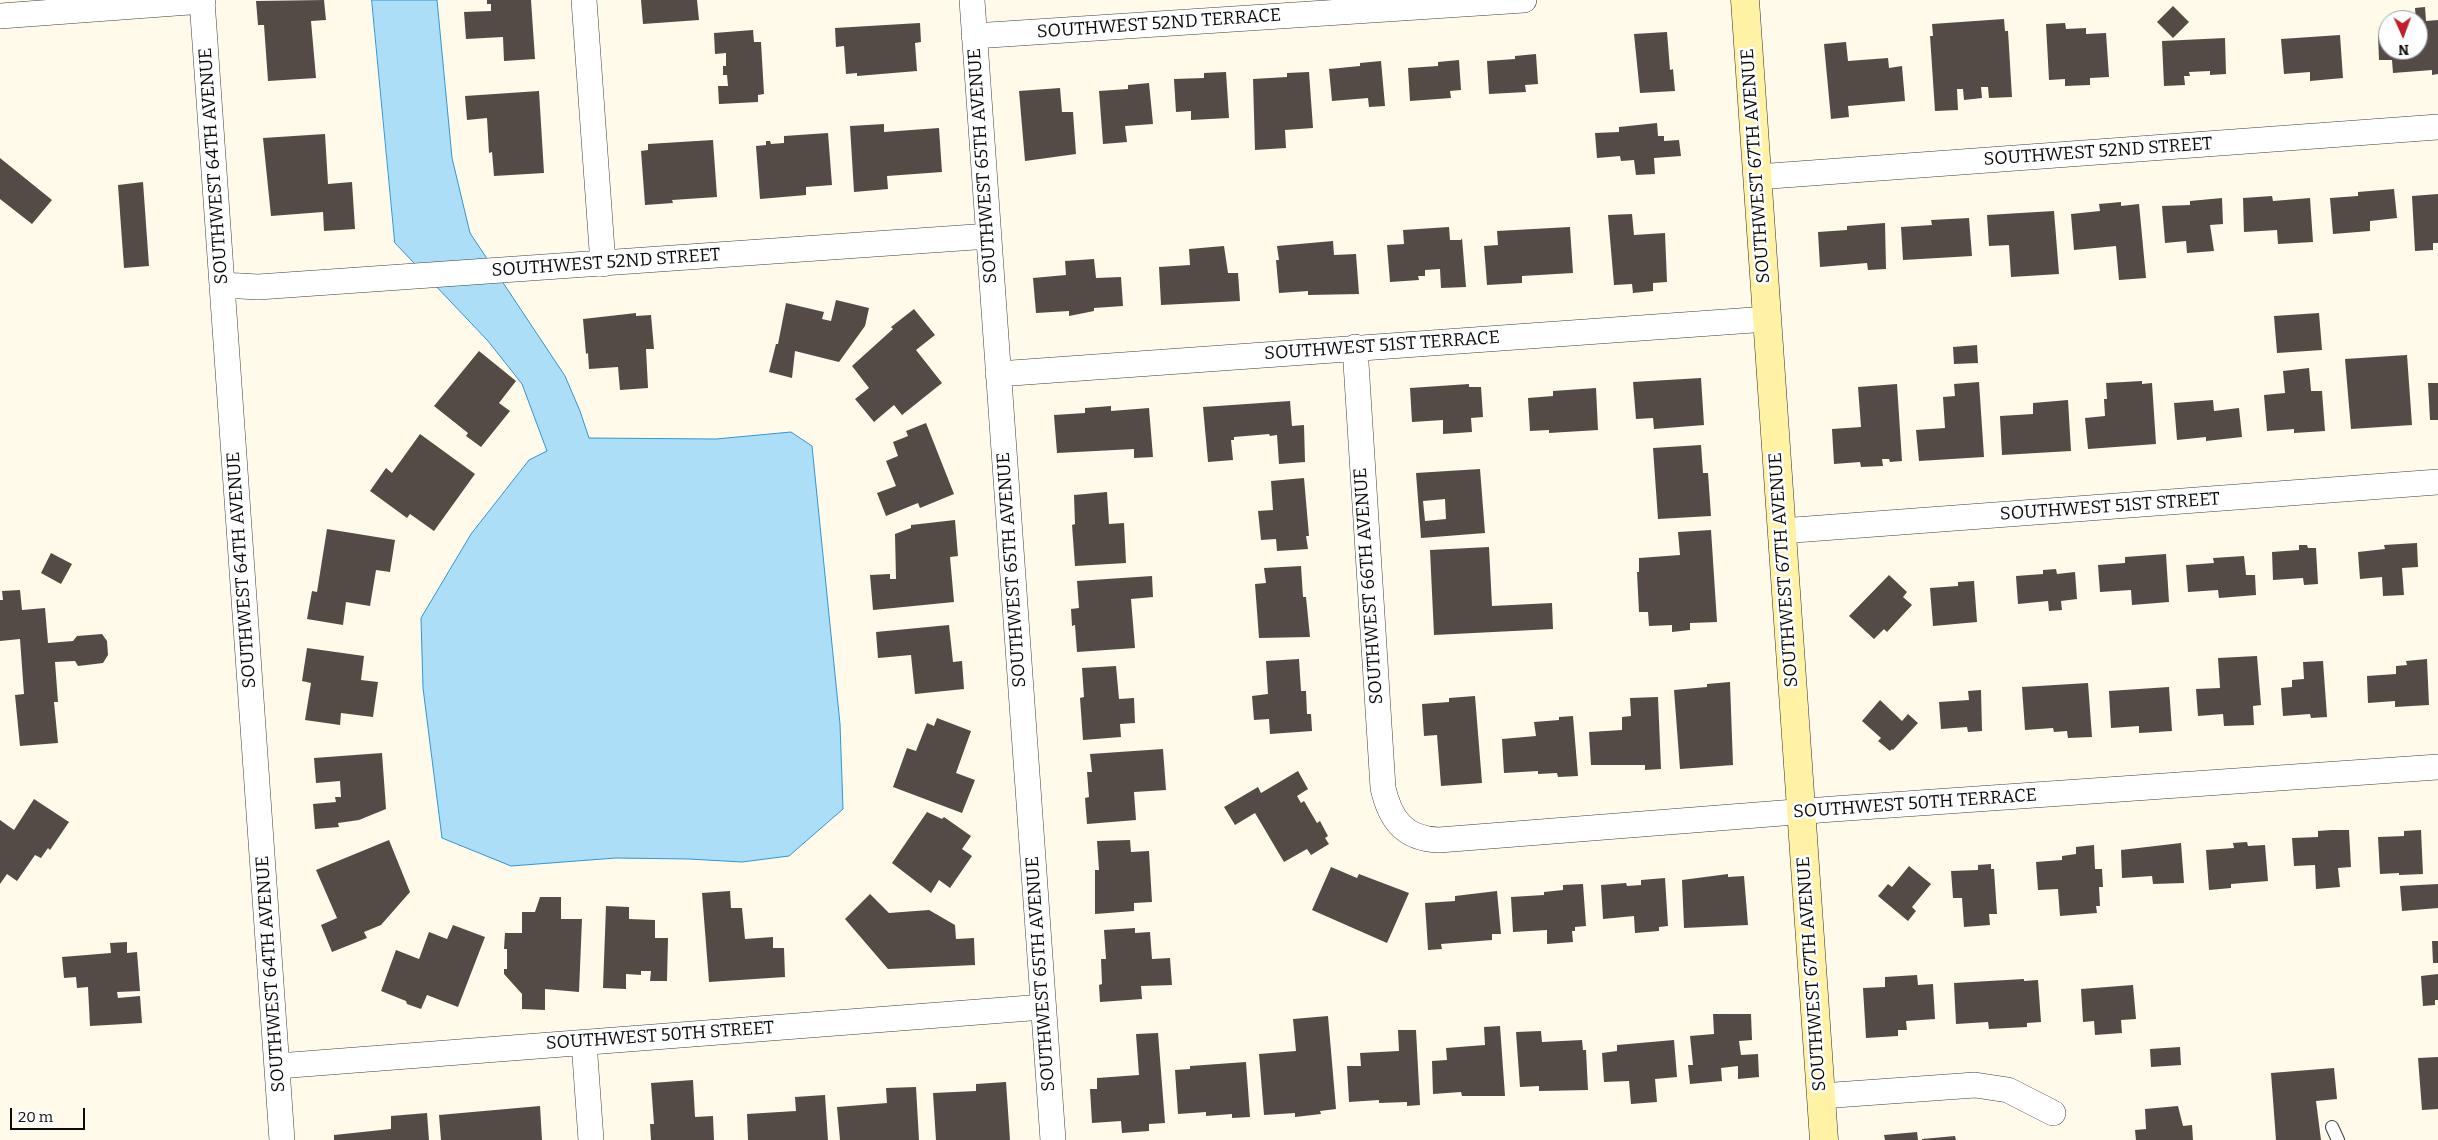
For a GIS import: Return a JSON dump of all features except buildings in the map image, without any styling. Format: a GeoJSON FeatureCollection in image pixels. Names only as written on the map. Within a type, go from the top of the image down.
{"type":"FeatureCollection","features":[{"type":"Feature","properties":{"kind":"main road","name":"SOUTHWEST 67TH AVENUE"},"geometry":{"type":"LineString","coordinates":[[1745,0],[1824,1140]]}},
{"type":"Feature","properties":{"kind":"street"},"geometry":{"type":"LineString","coordinates":[[0,16],[202,0]]}},
{"type":"Feature","properties":{"kind":"street","name":"SOUTHWEST 64TH AVENUE"},"geometry":{"type":"LineString","coordinates":[[202,0],[282,1140]]}},
{"type":"Feature","properties":{"kind":"street"},"geometry":{"type":"LineString","coordinates":[[584,0],[603,264]]}},
{"type":"Feature","properties":{"kind":"street","name":"SOUTHWEST 65TH AVENUE"},"geometry":{"type":"LineString","coordinates":[[972,0],[1053,1140]]}},
{"type":"Feature","properties":{"kind":"street","name":"SOUTHWEST 52ND TERRACE"},"geometry":{"type":"LineString","coordinates":[[974,36],[1524,0]]}},
{"type":"Feature","properties":{"kind":"street","name":"SOUTHWEST 52ND STREET"},"geometry":{"type":"LineString","coordinates":[[1757,177],[2438,127]]}},
{"type":"Feature","properties":{"kind":"street","name":"SOUTHWEST 52ND STREET"},"geometry":{"type":"LineString","coordinates":[[223,285],[258,287],[989,236]]}},
{"type":"Feature","properties":{"kind":"street","name":"SOUTHWEST 51ST TERRACE"},"geometry":{"type":"LineString","coordinates":[[998,374],[1767,319]]}},
{"type":"Feature","properties":{"kind":"street","name":"SOUTHWEST 66TH AVENUE"},"geometry":{"type":"LineString","coordinates":[[1355,347],[1382,777],[1387,807],[1397,822]]}},
{"type":"Feature","properties":{"kind":"street","name":"SOUTHWEST 51ST STREET"},"geometry":{"type":"LineString","coordinates":[[1782,531],[2438,482]]}},
{"type":"Feature","properties":{"kind":"street","name":"SOUTHWEST 50TH TERRACE"},"geometry":{"type":"LineString","coordinates":[[1397,822],[1413,834],[1439,840],[1801,812],[2438,768]]}},
{"type":"Feature","properties":{"kind":"street","name":"SOUTHWEST 50TH STREET"},"geometry":{"type":"LineString","coordinates":[[278,1066],[1043,1007]]}},
{"type":"Feature","properties":{"kind":"street"},"geometry":{"type":"LineString","coordinates":[[584,1042],[591,1140]]}},
{"type":"Feature","properties":{"kind":"street"},"geometry":{"type":"LineString","coordinates":[[1821,1096],[1975,1085],[2008,1090],[2053,1113]]}},
{"type":"Feature","properties":{"kind":"lane"},"geometry":{"type":"LineString","coordinates":[[2332,1126],[2338,1140]]}},
{"type":"Feature","properties":{"kind":"water"},"geometry":{"type":"Polygon","coordinates":[[[372,0],[437,0],[452,158],[470,233],[565,376],[589,438],[716,439],[791,432],[812,446],[840,724],[843,809],[789,856],[742,862],[616,858],[511,866],[442,838],[423,688],[421,618],[471,534],[529,460],[547,451],[522,384],[488,341],[395,243],[372,0]]]}}]}
